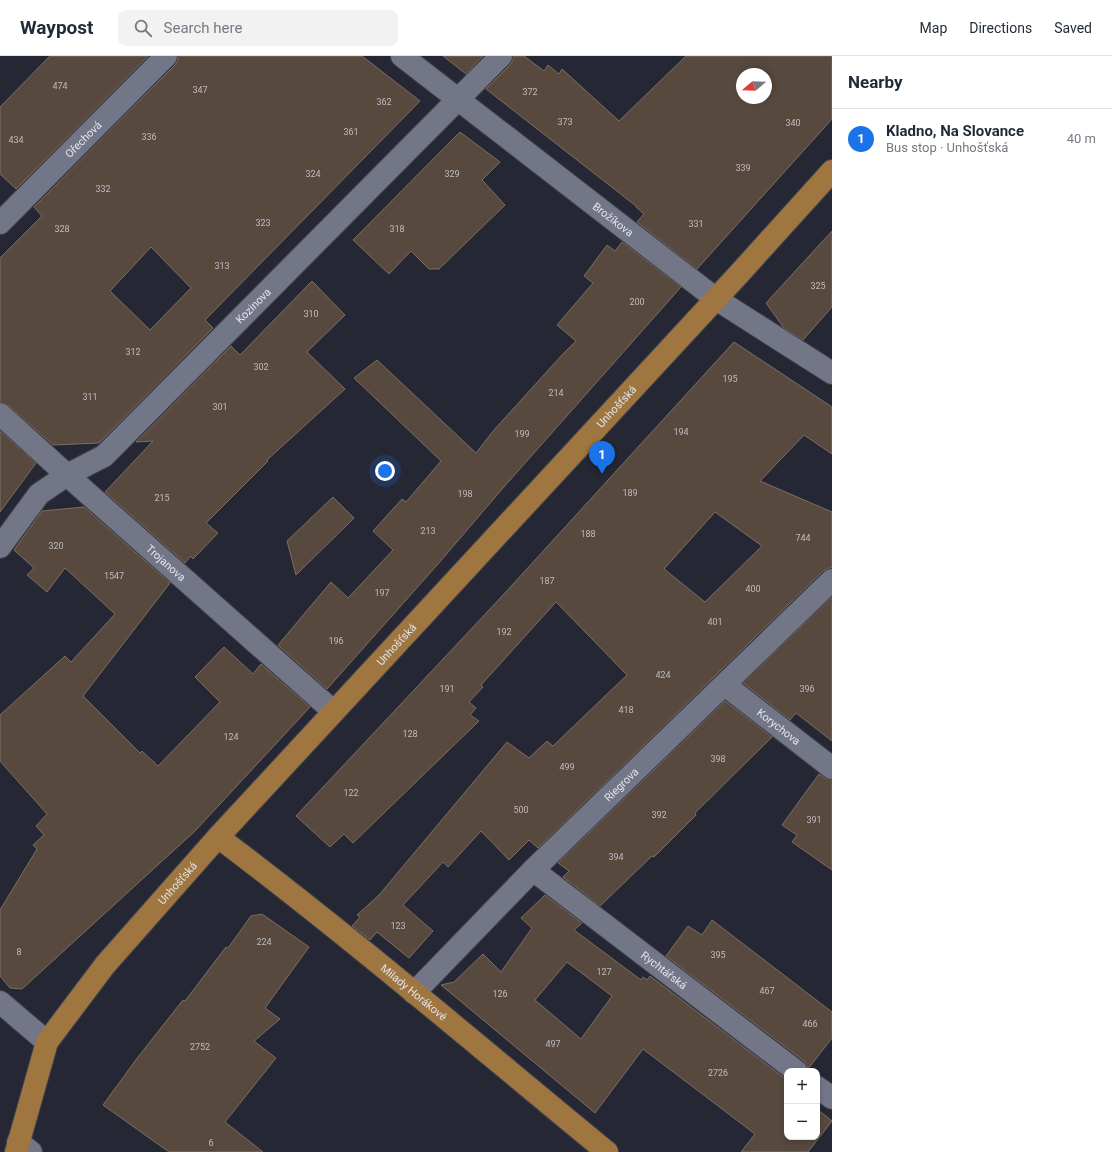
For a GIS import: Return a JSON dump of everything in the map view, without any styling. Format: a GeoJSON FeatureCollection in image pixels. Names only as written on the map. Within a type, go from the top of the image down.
{"type":"FeatureCollection","features":[{"type":"Feature","properties":{"kind":"main road","name":"Unhošťská"},"geometry":{"type":"LineString","coordinates":[[22,1149],[47,1042],[105,965],[218,836],[716,299],[832,171]]}},
{"type":"Feature","properties":{"kind":"main road","name":"Milady Horákové"},"geometry":{"type":"LineString","coordinates":[[218,836],[414,992],[607,1152]]}},
{"type":"Feature","properties":{"kind":"street","name":"Ořechová"},"geometry":{"type":"LineString","coordinates":[[0,223],[166,56]]}},
{"type":"Feature","properties":{"kind":"street","name":"Brožíkova"},"geometry":{"type":"LineString","coordinates":[[402,56],[716,299],[832,373]]}},
{"type":"Feature","properties":{"kind":"street","name":"Kozinova"},"geometry":{"type":"LineString","coordinates":[[0,547],[40,494],[67,476],[104,456],[501,56]]}},
{"type":"Feature","properties":{"kind":"street","name":"Trojanova"},"geometry":{"type":"LineString","coordinates":[[0,414],[67,476],[333,712]]}},
{"type":"Feature","properties":{"kind":"street","name":"Riegrova"},"geometry":{"type":"LineString","coordinates":[[414,992],[533,870],[832,580]]}},
{"type":"Feature","properties":{"kind":"street","name":"Korychova"},"geometry":{"type":"LineString","coordinates":[[725,685],[832,768]]}},
{"type":"Feature","properties":{"kind":"street","name":"Rychtářská"},"geometry":{"type":"LineString","coordinates":[[533,870],[792,1068]]}},
{"type":"Feature","properties":{"kind":"street"},"geometry":{"type":"LineString","coordinates":[[0,1002],[47,1042]]}},
{"type":"Feature","properties":{"kind":"street"},"geometry":{"type":"LineString","coordinates":[[820,1089],[832,1098]]}},
{"type":"Feature","properties":{"kind":"building"},"geometry":{"type":"Polygon","coordinates":[[[50,56],[148,56],[16,189],[0,174],[0,107],[50,56]]]}},
{"type":"Feature","properties":{"kind":"building"},"geometry":{"type":"Polygon","coordinates":[[[178,56],[362,56],[420,101],[205,320],[213,328],[99,443],[53,445],[8,405],[0,402],[0,258],[42,216],[34,207],[175,65],[178,60],[178,56]],[[151,247],[110,291],[150,330],[191,288],[151,247]]]}},
{"type":"Feature","properties":{"kind":"building"},"geometry":{"type":"Polygon","coordinates":[[[443,56],[483,56],[466,74],[443,56]]]}},
{"type":"Feature","properties":{"kind":"building"},"geometry":{"type":"Polygon","coordinates":[[[513,56],[524,56],[544,71],[548,65],[559,74],[562,69],[619,121],[686,56],[832,56],[832,119],[697,269],[637,222],[644,214],[636,206],[486,89],[510,65],[513,60],[513,56]]]}},
{"type":"Feature","properties":{"kind":"building"},"geometry":{"type":"Polygon","coordinates":[[[460,132],[500,162],[482,180],[505,205],[439,269],[429,269],[411,251],[389,274],[353,240],[460,132]]]}},
{"type":"Feature","properties":{"kind":"building"},"geometry":{"type":"Polygon","coordinates":[[[832,231],[832,307],[803,340],[784,328],[766,303],[832,231]]]}},
{"type":"Feature","properties":{"kind":"building"},"geometry":{"type":"Polygon","coordinates":[[[622,242],[681,287],[327,689],[278,645],[331,582],[348,598],[393,550],[373,531],[402,499],[406,502],[441,461],[354,378],[377,360],[476,453],[494,430],[576,341],[557,325],[593,283],[584,276],[607,245],[615,251],[622,242]]]}},
{"type":"Feature","properties":{"kind":"building"},"geometry":{"type":"Polygon","coordinates":[[[312,281],[345,315],[307,352],[345,389],[267,460],[268,461],[206,523],[218,533],[193,559],[191,556],[185,563],[105,492],[153,441],[136,442],[231,346],[240,355],[312,281]]]}},
{"type":"Feature","properties":{"kind":"building"},"geometry":{"type":"Polygon","coordinates":[[[734,342],[832,407],[832,454],[804,435],[760,481],[832,512],[832,568],[823,571],[538,848],[529,840],[509,860],[481,831],[448,867],[443,862],[403,905],[433,931],[409,958],[377,932],[370,940],[352,926],[360,917],[357,915],[379,895],[507,742],[529,758],[547,741],[553,746],[627,675],[556,602],[481,685],[483,687],[469,702],[476,708],[470,715],[479,721],[353,843],[344,834],[330,847],[296,816],[504,594],[734,342]],[[715,512],[664,569],[705,602],[762,546],[715,512]]]}},
{"type":"Feature","properties":{"kind":"building"},"geometry":{"type":"Polygon","coordinates":[[[0,431],[36,463],[0,512],[0,431]]]}},
{"type":"Feature","properties":{"kind":"building"},"geometry":{"type":"Polygon","coordinates":[[[333,497],[354,518],[296,575],[287,541],[333,497]]]}},
{"type":"Feature","properties":{"kind":"building"},"geometry":{"type":"Polygon","coordinates":[[[84,507],[170,583],[83,696],[140,753],[142,751],[158,766],[220,702],[195,677],[224,647],[253,674],[261,664],[310,707],[195,831],[22,989],[10,988],[0,976],[0,910],[37,849],[33,845],[44,835],[36,826],[47,814],[0,761],[0,715],[65,656],[71,662],[115,614],[65,568],[47,592],[27,575],[34,568],[14,550],[42,511],[84,507]]]}},
{"type":"Feature","properties":{"kind":"building"},"geometry":{"type":"Polygon","coordinates":[[[832,597],[832,741],[796,713],[790,720],[743,683],[832,597]]]}},
{"type":"Feature","properties":{"kind":"building"},"geometry":{"type":"Polygon","coordinates":[[[725,701],[772,737],[695,813],[696,815],[654,857],[652,856],[600,906],[563,877],[569,871],[558,863],[725,701]]]}},
{"type":"Feature","properties":{"kind":"building"},"geometry":{"type":"Polygon","coordinates":[[[819,774],[832,780],[832,870],[792,842],[797,835],[782,825],[819,774]]]}},
{"type":"Feature","properties":{"kind":"building"},"geometry":{"type":"Polygon","coordinates":[[[545,895],[582,923],[574,930],[641,980],[643,977],[647,980],[650,976],[784,1078],[784,1140],[817,1140],[808,1152],[741,1152],[755,1134],[643,1049],[595,1113],[441,985],[454,982],[483,954],[501,972],[532,928],[521,918],[545,895]],[[567,962],[535,1000],[581,1039],[612,996],[567,962]]]}},
{"type":"Feature","properties":{"kind":"building"},"geometry":{"type":"Polygon","coordinates":[[[262,914],[309,947],[265,1008],[280,1019],[254,1041],[276,1058],[225,1122],[263,1152],[169,1152],[103,1105],[138,1057],[183,1000],[185,1001],[226,947],[228,948],[251,916],[262,914]]]}},
{"type":"Feature","properties":{"kind":"building"},"geometry":{"type":"Polygon","coordinates":[[[712,920],[832,1012],[832,1038],[809,1068],[804,1061],[666,956],[688,926],[702,935],[712,920]]]}},
{"type":"Feature","properties":{"kind":"building"},"geometry":{"type":"Polygon","coordinates":[[[820,1111],[832,1121],[820,1136],[820,1111]]]}},
{"type":"Feature","properties":{"kind":"place","name":"Kladno, Na Slovance"},"geometry":{"type":"Point","coordinates":[602,474]}}]}
